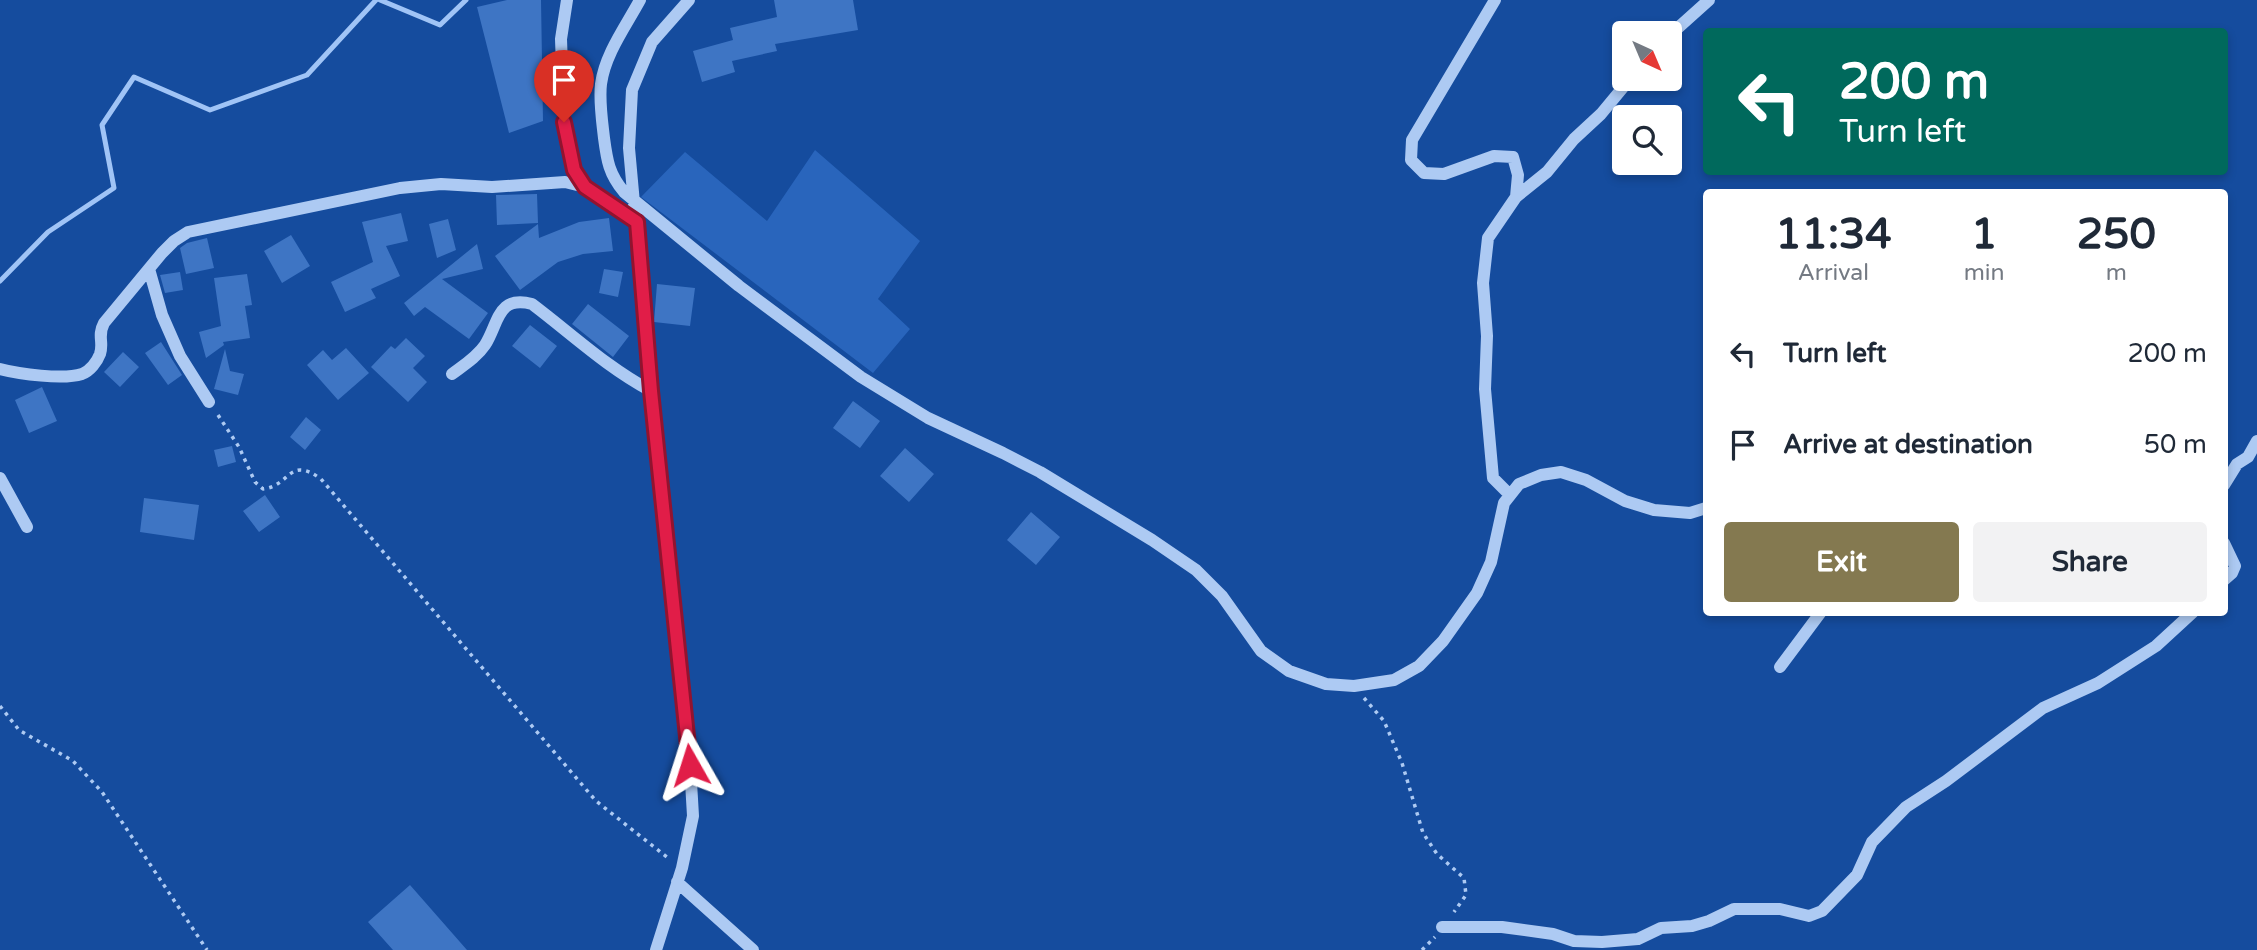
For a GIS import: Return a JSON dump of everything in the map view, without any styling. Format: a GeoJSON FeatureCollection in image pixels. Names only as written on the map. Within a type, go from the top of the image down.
{"type":"FeatureCollection","features":[{"type":"Feature","properties":{"kind":"street"},"geometry":{"type":"LineString","coordinates":[[568,0],[561,39],[564,122],[574,170],[585,187]]}},
{"type":"Feature","properties":{"kind":"street"},"geometry":{"type":"LineString","coordinates":[[639,0],[608,60],[601,82],[606,156],[612,178],[636,204],[739,286],[861,377],[928,418],[1040,472],[1196,570],[1222,596],[1261,651],[1289,671],[1326,684],[1354,686],[1394,680],[1419,666],[1443,641],[1476,593],[1491,562],[1504,503],[1519,484],[1541,475],[1561,472],[1586,480],[1625,501],[1654,510],[1690,513],[1703,510]]}},
{"type":"Feature","properties":{"kind":"street"},"geometry":{"type":"LineString","coordinates":[[656,950],[682,868],[692,816],[690,765],[629,148],[632,89],[652,42],[689,0]]}},
{"type":"Feature","properties":{"kind":"street"},"geometry":{"type":"LineString","coordinates":[[1495,0],[1412,141],[1411,160],[1424,173],[1444,174],[1494,156],[1513,157],[1518,176],[1516,197]]}},
{"type":"Feature","properties":{"kind":"street"},"geometry":{"type":"LineString","coordinates":[[1682,24],[1709,0]]}},
{"type":"Feature","properties":{"kind":"street"},"geometry":{"type":"LineString","coordinates":[[1510,495],[1493,478],[1485,390],[1487,367],[1483,283],[1488,238],[1516,197],[1548,172],[1574,139],[1601,114],[1620,91]]}},
{"type":"Feature","properties":{"kind":"street"},"geometry":{"type":"LineString","coordinates":[[0,369],[19,374],[70,376],[84,373],[93,366],[100,354],[99,332],[104,323],[174,241],[188,232],[400,188],[441,184],[492,187],[565,182],[585,187],[637,222]]}},
{"type":"Feature","properties":{"kind":"street"},"geometry":{"type":"LineString","coordinates":[[149,269],[162,316],[180,356],[209,402]]}},
{"type":"Feature","properties":{"kind":"street"},"geometry":{"type":"LineString","coordinates":[[452,374],[472,360],[485,345],[498,314],[508,305],[520,301],[532,304],[597,357],[623,376],[651,391]]}},
{"type":"Feature","properties":{"kind":"street"},"geometry":{"type":"LineString","coordinates":[[2228,479],[2237,464],[2248,457],[2257,441]]}},
{"type":"Feature","properties":{"kind":"street"},"geometry":{"type":"LineString","coordinates":[[0,478],[27,527]]}},
{"type":"Feature","properties":{"kind":"street"},"geometry":{"type":"LineString","coordinates":[[2228,551],[2235,566],[2228,576]]}},
{"type":"Feature","properties":{"kind":"street"},"geometry":{"type":"LineString","coordinates":[[1780,667],[1818,616]]}},
{"type":"Feature","properties":{"kind":"street"},"geometry":{"type":"LineString","coordinates":[[1443,927],[1502,927],[1553,934],[1574,941],[1602,942],[1638,939],[1661,928],[1692,926],[1734,909],[1780,909],[1809,915],[1822,911],[1857,875],[1872,842],[1906,807],[2043,709],[2098,683],[2156,646],[2189,616]]}},
{"type":"Feature","properties":{"kind":"street"},"geometry":{"type":"LineString","coordinates":[[677,882],[753,950]]}},
{"type":"Feature","properties":{"kind":"path"},"geometry":{"type":"LineString","coordinates":[[209,402],[239,447],[255,482],[263,489],[272,488],[302,468],[310,470],[321,479],[596,801],[682,868]]}},
{"type":"Feature","properties":{"kind":"path"},"geometry":{"type":"LineString","coordinates":[[1354,686],[1384,720],[1402,763],[1423,833],[1437,854],[1464,878],[1466,895],[1422,950]]}},
{"type":"Feature","properties":{"kind":"path"},"geometry":{"type":"LineString","coordinates":[[0,706],[19,730],[73,761],[102,792],[207,950]]}},
{"type":"Feature","properties":{"kind":"shaded area"},"geometry":{"type":"Polygon","coordinates":[[[815,150],[920,241],[878,299],[910,329],[873,373],[641,197],[685,152],[767,221],[815,150]]]}},
{"type":"Feature","properties":{"kind":"building"},"geometry":{"type":"Polygon","coordinates":[[[507,0],[541,0],[543,121],[509,133],[477,7],[507,0]]]}},
{"type":"Feature","properties":{"kind":"building"},"geometry":{"type":"Polygon","coordinates":[[[774,0],[853,0],[858,30],[775,44],[777,51],[732,61],[735,72],[702,82],[693,51],[733,40],[730,28],[777,17],[774,0]]]}},
{"type":"Feature","properties":{"kind":"building"},"geometry":{"type":"Polygon","coordinates":[[[537,194],[538,223],[497,225],[496,195],[537,194]]]}},
{"type":"Feature","properties":{"kind":"building"},"geometry":{"type":"Polygon","coordinates":[[[401,213],[408,241],[386,246],[400,276],[371,289],[376,298],[345,312],[331,282],[373,262],[362,222],[401,213]]]}},
{"type":"Feature","properties":{"kind":"building"},"geometry":{"type":"Polygon","coordinates":[[[609,218],[613,251],[583,254],[558,262],[520,290],[495,256],[538,224],[539,238],[579,222],[609,218]]]}},
{"type":"Feature","properties":{"kind":"building"},"geometry":{"type":"Polygon","coordinates":[[[448,219],[456,250],[437,258],[429,224],[448,219]]]}},
{"type":"Feature","properties":{"kind":"building"},"geometry":{"type":"Polygon","coordinates":[[[291,235],[310,266],[282,283],[264,251],[291,235]]]}},
{"type":"Feature","properties":{"kind":"building"},"geometry":{"type":"Polygon","coordinates":[[[207,238],[214,268],[186,274],[180,248],[187,243],[207,238]]]}},
{"type":"Feature","properties":{"kind":"building"},"geometry":{"type":"Polygon","coordinates":[[[477,244],[483,269],[442,279],[488,313],[469,339],[425,307],[414,316],[404,303],[477,244]]]}},
{"type":"Feature","properties":{"kind":"building"},"geometry":{"type":"Polygon","coordinates":[[[604,269],[623,272],[618,297],[599,293],[604,269]]]}},
{"type":"Feature","properties":{"kind":"building"},"geometry":{"type":"Polygon","coordinates":[[[180,272],[183,290],[165,293],[160,275],[180,272]]]}},
{"type":"Feature","properties":{"kind":"building"},"geometry":{"type":"Polygon","coordinates":[[[247,274],[252,305],[245,306],[250,338],[223,342],[224,345],[206,358],[199,332],[221,326],[214,278],[247,274]]]}},
{"type":"Feature","properties":{"kind":"building"},"geometry":{"type":"Polygon","coordinates":[[[657,284],[695,288],[690,326],[654,322],[657,284]]]}},
{"type":"Feature","properties":{"kind":"building"},"geometry":{"type":"Polygon","coordinates":[[[588,304],[629,336],[613,357],[572,324],[588,304]]]}},
{"type":"Feature","properties":{"kind":"building"},"geometry":{"type":"Polygon","coordinates":[[[530,325],[557,346],[540,368],[512,346],[530,325]]]}},
{"type":"Feature","properties":{"kind":"building"},"geometry":{"type":"Polygon","coordinates":[[[406,338],[425,356],[413,368],[427,382],[408,402],[371,367],[391,346],[395,349],[406,338]]]}},
{"type":"Feature","properties":{"kind":"building"},"geometry":{"type":"Polygon","coordinates":[[[161,342],[182,375],[168,385],[145,353],[161,342]]]}},
{"type":"Feature","properties":{"kind":"building"},"geometry":{"type":"Polygon","coordinates":[[[346,348],[369,373],[338,400],[307,365],[323,350],[332,360],[346,348]]]}},
{"type":"Feature","properties":{"kind":"building"},"geometry":{"type":"Polygon","coordinates":[[[225,349],[230,371],[244,374],[238,395],[214,389],[225,349]]]}},
{"type":"Feature","properties":{"kind":"building"},"geometry":{"type":"Polygon","coordinates":[[[123,352],[139,367],[120,387],[104,372],[123,352]]]}},
{"type":"Feature","properties":{"kind":"building"},"geometry":{"type":"Polygon","coordinates":[[[42,387],[57,421],[29,433],[15,400],[42,387]]]}},
{"type":"Feature","properties":{"kind":"building"},"geometry":{"type":"Polygon","coordinates":[[[853,401],[880,421],[860,448],[833,428],[853,401]]]}},
{"type":"Feature","properties":{"kind":"building"},"geometry":{"type":"Polygon","coordinates":[[[306,417],[321,430],[305,450],[290,437],[306,417]]]}},
{"type":"Feature","properties":{"kind":"building"},"geometry":{"type":"Polygon","coordinates":[[[232,446],[236,462],[218,467],[214,450],[232,446]]]}},
{"type":"Feature","properties":{"kind":"building"},"geometry":{"type":"Polygon","coordinates":[[[905,448],[934,474],[909,502],[880,476],[905,448]]]}},
{"type":"Feature","properties":{"kind":"building"},"geometry":{"type":"Polygon","coordinates":[[[265,495],[280,517],[259,532],[243,511],[265,495]]]}},
{"type":"Feature","properties":{"kind":"building"},"geometry":{"type":"Polygon","coordinates":[[[144,498],[199,505],[194,540],[140,532],[144,498]]]}},
{"type":"Feature","properties":{"kind":"building"},"geometry":{"type":"Polygon","coordinates":[[[1031,512],[1060,537],[1036,565],[1007,540],[1031,512]]]}},
{"type":"Feature","properties":{"kind":"building"},"geometry":{"type":"Polygon","coordinates":[[[410,885],[467,950],[393,950],[368,922],[410,885]]]}},
{"type":"Feature","properties":{"kind":"waterway"},"geometry":{"type":"LineString","coordinates":[[0,281],[48,232],[114,188],[102,125],[134,77],[210,110],[307,75],[376,0]]}},
{"type":"Feature","properties":{"kind":"waterway"},"geometry":{"type":"LineString","coordinates":[[380,0],[440,25],[466,0]]}},
{"type":"Feature","properties":{"kind":"route"},"geometry":{"type":"LineString","coordinates":[[564,122],[574,170],[585,187],[637,222],[651,391],[690,765]]}}]}
